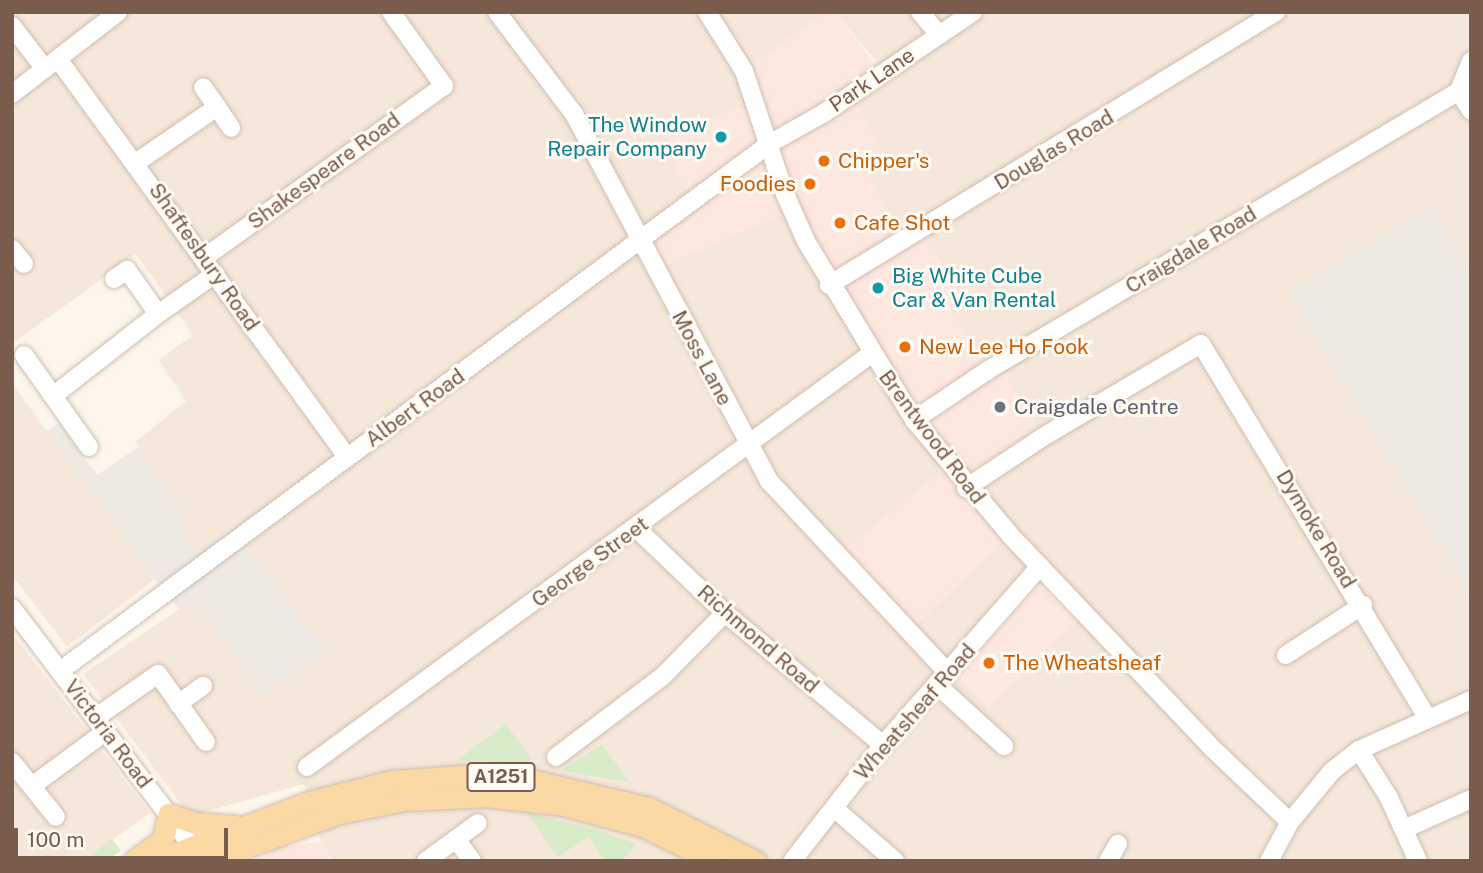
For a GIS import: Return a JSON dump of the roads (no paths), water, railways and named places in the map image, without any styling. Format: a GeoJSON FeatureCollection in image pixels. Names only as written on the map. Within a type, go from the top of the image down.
{"type":"FeatureCollection","features":[{"type":"Feature","properties":{"kind":"main road","name":"A1251"},"geometry":{"type":"LineString","coordinates":[[155,861],[197,853],[238,827],[392,781],[521,778],[649,808],[755,861]]}},
{"type":"Feature","properties":{"kind":"main road","name":"A1251"},"geometry":{"type":"LineString","coordinates":[[209,861],[339,813],[404,800],[487,796],[565,805],[643,826],[714,861]]}},
{"type":"Feature","properties":{"kind":"main road","name":"A1251"},"geometry":{"type":"LineString","coordinates":[[169,814],[195,823],[238,827]]}},
{"type":"Feature","properties":{"kind":"main road"},"geometry":{"type":"LineString","coordinates":[[134,861],[163,839],[169,814]]}},
{"type":"Feature","properties":{"kind":"main road","name":"A1251"},"geometry":{"type":"LineString","coordinates":[[237,861],[288,833]]}},
{"type":"Feature","properties":{"kind":"street"},"geometry":{"type":"LineString","coordinates":[[12,94],[118,12]]}},
{"type":"Feature","properties":{"kind":"street","name":"Shakespeare Road"},"geometry":{"type":"LineString","coordinates":[[205,257],[444,86],[391,12]]}},
{"type":"Feature","properties":{"kind":"street","name":"Moss Lane"},"geometry":{"type":"LineString","coordinates":[[497,12],[574,114],[747,447],[769,481],[1004,746]]}},
{"type":"Feature","properties":{"kind":"street","name":"Brentwood Road"},"geometry":{"type":"LineString","coordinates":[[707,12],[744,71],[785,194],[830,285],[914,419],[966,488],[1213,749],[1290,822]]}},
{"type":"Feature","properties":{"kind":"street"},"geometry":{"type":"LineString","coordinates":[[920,12],[939,35]]}},
{"type":"Feature","properties":{"kind":"street","name":"Park Lane"},"geometry":{"type":"LineString","coordinates":[[769,144],[973,12]]}},
{"type":"Feature","properties":{"kind":"street","name":"Douglas Road"},"geometry":{"type":"LineString","coordinates":[[830,285],[1276,12]]}},
{"type":"Feature","properties":{"kind":"street","name":"Shaftesbury Road"},"geometry":{"type":"LineString","coordinates":[[12,26],[52,64],[137,162],[347,457]]}},
{"type":"Feature","properties":{"kind":"street"},"geometry":{"type":"LineString","coordinates":[[1471,61],[1465,87],[1471,111]]}},
{"type":"Feature","properties":{"kind":"street"},"geometry":{"type":"LineString","coordinates":[[203,86],[231,128]]}},
{"type":"Feature","properties":{"kind":"street","name":"Craigdale Road"},"geometry":{"type":"LineString","coordinates":[[914,419],[988,370],[1465,87]]}},
{"type":"Feature","properties":{"kind":"street"},"geometry":{"type":"LineString","coordinates":[[137,162],[217,107]]}},
{"type":"Feature","properties":{"kind":"street","name":"Albert Road"},"geometry":{"type":"LineString","coordinates":[[60,671],[769,144]]}},
{"type":"Feature","properties":{"kind":"street"},"geometry":{"type":"LineString","coordinates":[[12,249],[24,264]]}},
{"type":"Feature","properties":{"kind":"street"},"geometry":{"type":"LineString","coordinates":[[114,279],[127,270],[158,314]]}},
{"type":"Feature","properties":{"kind":"street"},"geometry":{"type":"LineString","coordinates":[[53,396],[158,314],[215,274]]}},
{"type":"Feature","properties":{"kind":"street","name":"Dymoke Road"},"geometry":{"type":"LineString","coordinates":[[966,488],[1043,437],[1201,345],[1363,606],[1427,716]]}},
{"type":"Feature","properties":{"kind":"street","name":"George Street"},"geometry":{"type":"LineString","coordinates":[[314,770],[871,354]]}},
{"type":"Feature","properties":{"kind":"street"},"geometry":{"type":"LineString","coordinates":[[24,355],[89,447]]}},
{"type":"Feature","properties":{"kind":"street","name":"Richmond Road"},"geometry":{"type":"LineString","coordinates":[[637,529],[725,613],[883,745]]}},
{"type":"Feature","properties":{"kind":"street","name":"Wheatsheaf Road"},"geometry":{"type":"LineString","coordinates":[[793,860],[883,745],[1040,566]]}},
{"type":"Feature","properties":{"kind":"street"},"geometry":{"type":"LineString","coordinates":[[1286,654],[1363,606]]}},
{"type":"Feature","properties":{"kind":"street","name":"Victoria Road"},"geometry":{"type":"LineString","coordinates":[[12,608],[197,853]]}},
{"type":"Feature","properties":{"kind":"street"},"geometry":{"type":"LineString","coordinates":[[556,757],[663,676],[725,613]]}},
{"type":"Feature","properties":{"kind":"street"},"geometry":{"type":"LineString","coordinates":[[32,786],[158,674],[206,742]]}},
{"type":"Feature","properties":{"kind":"street"},"geometry":{"type":"LineString","coordinates":[[178,704],[203,686]]}},
{"type":"Feature","properties":{"kind":"street"},"geometry":{"type":"LineString","coordinates":[[1269,861],[1290,822],[1332,771],[1359,750],[1427,716],[1471,700]]}},
{"type":"Feature","properties":{"kind":"street"},"geometry":{"type":"LineString","coordinates":[[1359,750],[1404,829],[1418,861]]}},
{"type":"Feature","properties":{"kind":"street"},"geometry":{"type":"LineString","coordinates":[[12,762],[56,817]]}},
{"type":"Feature","properties":{"kind":"street"},"geometry":{"type":"LineString","coordinates":[[1404,829],[1471,799]]}},
{"type":"Feature","properties":{"kind":"street"},"geometry":{"type":"LineString","coordinates":[[834,808],[895,861]]}},
{"type":"Feature","properties":{"kind":"street"},"geometry":{"type":"LineString","coordinates":[[426,861],[478,823]]}},
{"type":"Feature","properties":{"kind":"street"},"geometry":{"type":"LineString","coordinates":[[456,839],[472,861]]}},
{"type":"Feature","properties":{"kind":"street"},"geometry":{"type":"LineString","coordinates":[[1108,861],[1118,844]]}},
{"type":"Feature","properties":{"kind":"place","name":"The Window Repair Company"},"geometry":{"type":"Point","coordinates":[721,137]}},
{"type":"Feature","properties":{"kind":"place","name":"Chipper's"},"geometry":{"type":"Point","coordinates":[824,161]}},
{"type":"Feature","properties":{"kind":"place","name":"Foodies"},"geometry":{"type":"Point","coordinates":[810,184]}},
{"type":"Feature","properties":{"kind":"place","name":"Cafe Shot"},"geometry":{"type":"Point","coordinates":[840,223]}},
{"type":"Feature","properties":{"kind":"place","name":"Big White Cube Car & Van Rental"},"geometry":{"type":"Point","coordinates":[878,288]}},
{"type":"Feature","properties":{"kind":"place","name":"New Lee Ho Fook"},"geometry":{"type":"Point","coordinates":[905,347]}},
{"type":"Feature","properties":{"kind":"place","name":"Craigdale Centre"},"geometry":{"type":"Point","coordinates":[1000,407]}},
{"type":"Feature","properties":{"kind":"place","name":"The Wheatsheaf"},"geometry":{"type":"Point","coordinates":[989,663]}}]}
